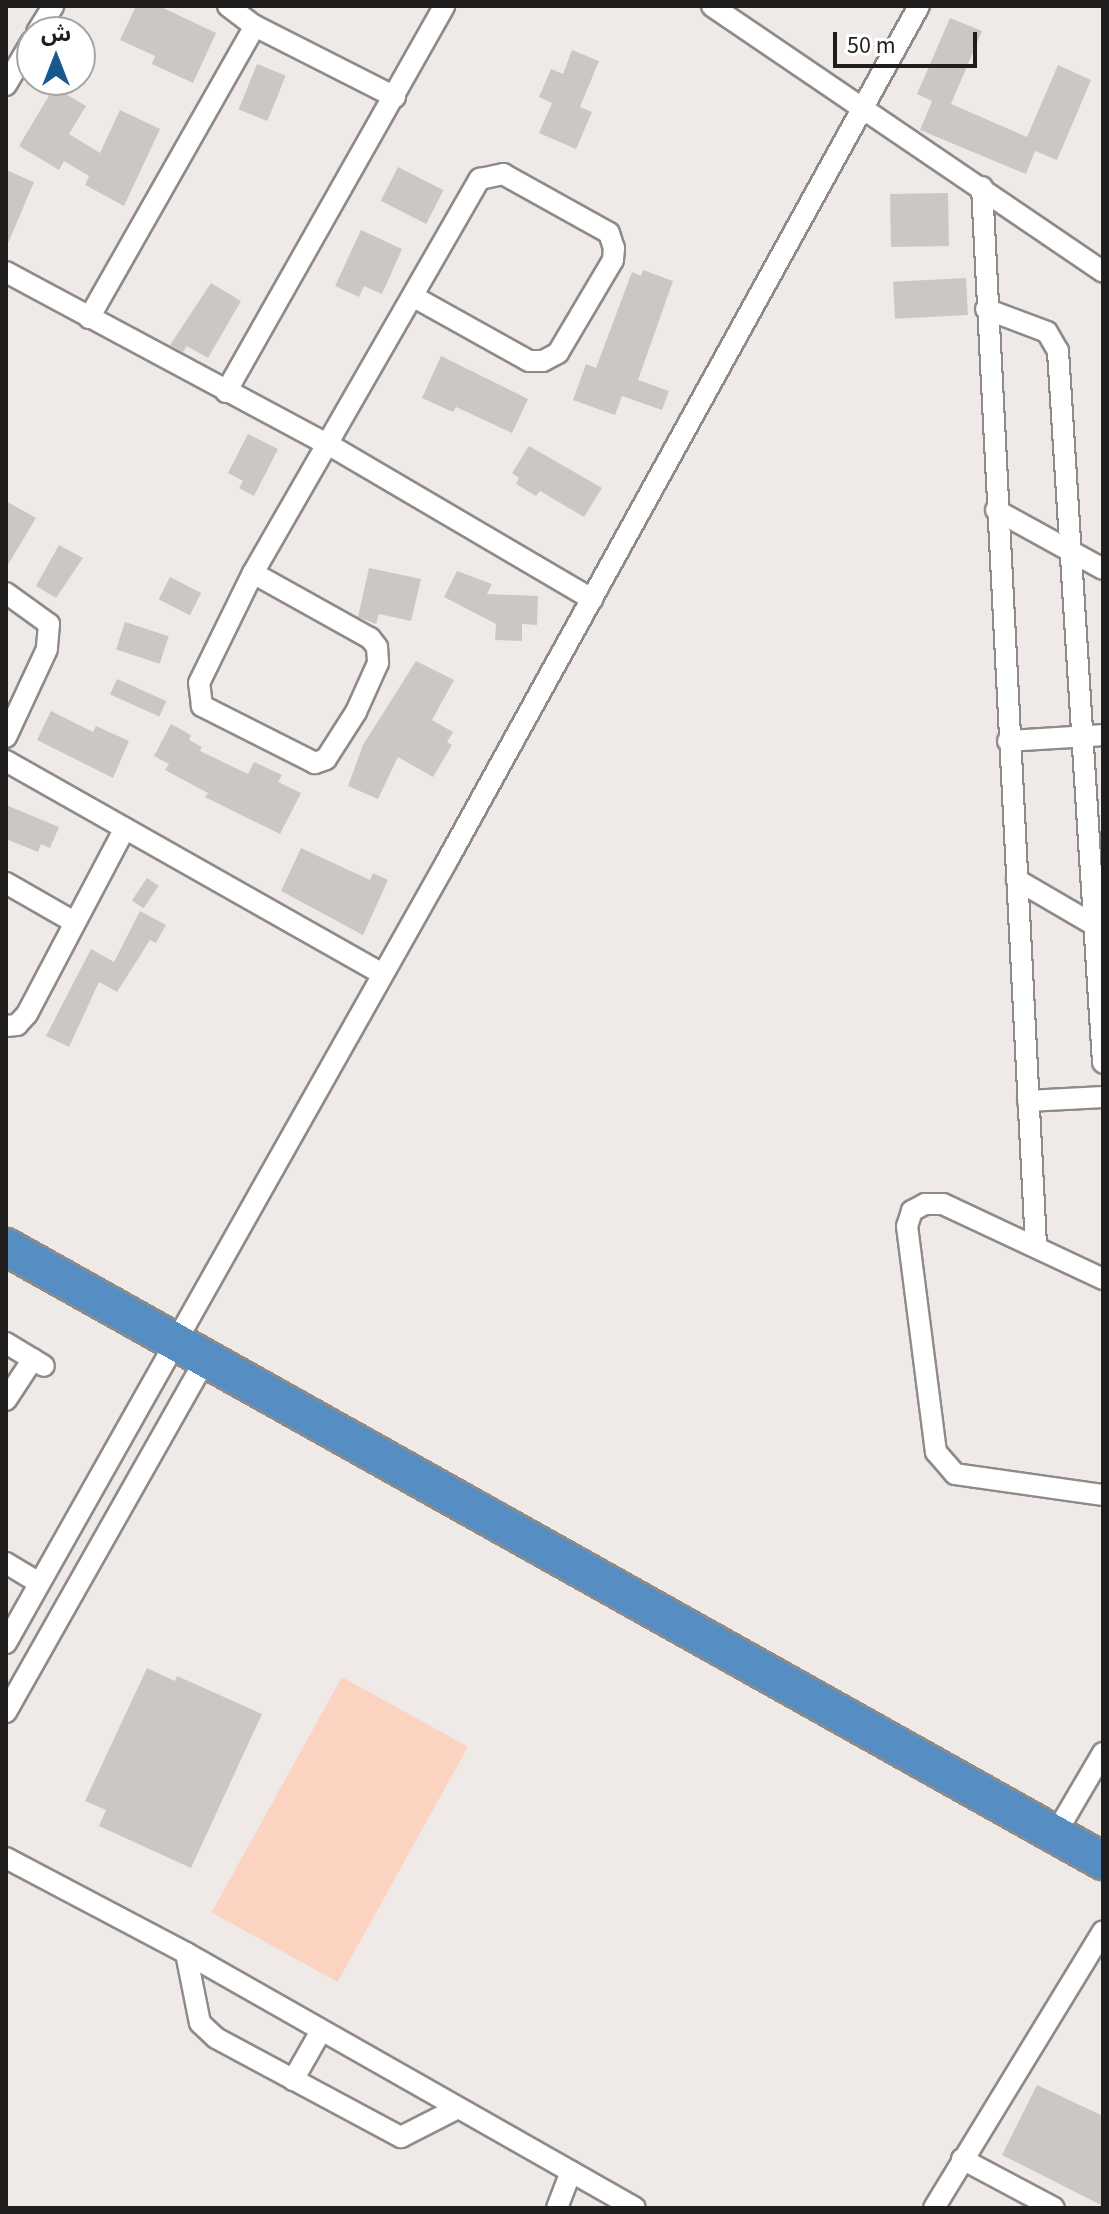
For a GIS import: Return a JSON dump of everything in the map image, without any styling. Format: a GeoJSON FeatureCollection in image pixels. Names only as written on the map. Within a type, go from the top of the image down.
{"type":"FeatureCollection","features":[{"type":"Feature","properties":{"kind":"highway"},"geometry":{"type":"LineString","coordinates":[[6,1247],[174,1339],[480,1516],[1103,1861]]}},
{"type":"Feature","properties":{"kind":"street"},"geometry":{"type":"LineString","coordinates":[[226,392],[444,6]]}},
{"type":"Feature","properties":{"kind":"street"},"geometry":{"type":"LineString","coordinates":[[712,6],[866,107],[1103,272]]}},
{"type":"Feature","properties":{"kind":"street"},"geometry":{"type":"LineString","coordinates":[[6,1643],[592,599],[919,6]]}},
{"type":"Feature","properties":{"kind":"street"},"geometry":{"type":"LineString","coordinates":[[225,7],[255,26],[395,97]]}},
{"type":"Feature","properties":{"kind":"street"},"geometry":{"type":"LineString","coordinates":[[89,318],[255,26]]}},
{"type":"Feature","properties":{"kind":"street"},"geometry":{"type":"LineString","coordinates":[[253,573],[370,638],[377,647],[378,663],[356,712],[326,759],[315,763],[210,711],[198,696],[212,655],[253,573],[331,446],[414,297],[486,175],[503,174],[609,233],[614,248],[613,260],[558,353],[543,361],[529,361],[414,297]]}},
{"type":"Feature","properties":{"kind":"street"},"geometry":{"type":"LineString","coordinates":[[982,187],[996,510],[1036,1246]]}},
{"type":"Feature","properties":{"kind":"street"},"geometry":{"type":"LineString","coordinates":[[6,272],[331,446],[592,599]]}},
{"type":"Feature","properties":{"kind":"street"},"geometry":{"type":"LineString","coordinates":[[986,309],[1055,340],[1072,552],[1094,735],[1103,1063]]}},
{"type":"Feature","properties":{"kind":"street"},"geometry":{"type":"LineString","coordinates":[[996,510],[1103,569]]}},
{"type":"Feature","properties":{"kind":"street"},"geometry":{"type":"LineString","coordinates":[[6,593],[49,624],[47,649],[6,737]]}},
{"type":"Feature","properties":{"kind":"street"},"geometry":{"type":"LineString","coordinates":[[1008,741],[1094,735]]}},
{"type":"Feature","properties":{"kind":"street"},"geometry":{"type":"LineString","coordinates":[[6,761],[381,973]]}},
{"type":"Feature","properties":{"kind":"street"},"geometry":{"type":"LineString","coordinates":[[6,1026],[17,1025],[27,1014],[125,828]]}},
{"type":"Feature","properties":{"kind":"street"},"geometry":{"type":"LineString","coordinates":[[1017,880],[1099,928]]}},
{"type":"Feature","properties":{"kind":"street"},"geometry":{"type":"LineString","coordinates":[[6,883],[74,922]]}},
{"type":"Feature","properties":{"kind":"street"},"geometry":{"type":"LineString","coordinates":[[1028,1101],[1103,1097]]}},
{"type":"Feature","properties":{"kind":"street"},"geometry":{"type":"LineString","coordinates":[[1103,1279],[943,1204],[925,1204],[912,1211],[907,1226],[936,1452],[955,1474],[1103,1495]]}},
{"type":"Feature","properties":{"kind":"street"},"geometry":{"type":"LineString","coordinates":[[6,1343],[38,1362],[6,1400]]}},
{"type":"Feature","properties":{"kind":"street"},"geometry":{"type":"LineString","coordinates":[[6,1712],[206,1358]]}},
{"type":"Feature","properties":{"kind":"street"},"geometry":{"type":"LineString","coordinates":[[6,1563],[38,1582]]}},
{"type":"Feature","properties":{"kind":"street"},"geometry":{"type":"LineString","coordinates":[[1056,1833],[1103,1753]]}},
{"type":"Feature","properties":{"kind":"street"},"geometry":{"type":"LineString","coordinates":[[6,1858],[186,1953],[635,2208]]}},
{"type":"Feature","properties":{"kind":"street"},"geometry":{"type":"LineString","coordinates":[[934,2208],[1103,1931]]}},
{"type":"Feature","properties":{"kind":"street"},"geometry":{"type":"LineString","coordinates":[[186,1953],[206,2031],[401,2137],[456,2109]]}},
{"type":"Feature","properties":{"kind":"street"},"geometry":{"type":"LineString","coordinates":[[293,2080],[321,2031]]}},
{"type":"Feature","properties":{"kind":"street"},"geometry":{"type":"LineString","coordinates":[[962,2159],[1054,2208]]}},
{"type":"Feature","properties":{"kind":"street"},"geometry":{"type":"LineString","coordinates":[[557,2208],[571,2172]]}},
{"type":"Feature","properties":{"kind":"shaded area"},"geometry":{"type":"Polygon","coordinates":[[[342,1677],[468,1747],[338,1982],[212,1912],[342,1677]]]}},
{"type":"Feature","properties":{"kind":"building"},"geometry":{"type":"Polygon","coordinates":[[[136,6],[159,6],[216,33],[193,83],[152,64],[155,56],[120,40],[136,6]]]}},
{"type":"Feature","properties":{"kind":"building"},"geometry":{"type":"Polygon","coordinates":[[[950,18],[982,31],[951,104],[1027,137],[1058,65],[1091,80],[1057,160],[1035,151],[1026,174],[920,130],[932,101],[917,94],[950,18]]]}},
{"type":"Feature","properties":{"kind":"building"},"geometry":{"type":"Polygon","coordinates":[[[572,50],[599,61],[580,107],[592,112],[576,149],[539,133],[552,103],[539,97],[551,69],[563,74],[572,50]]]}},
{"type":"Feature","properties":{"kind":"building"},"geometry":{"type":"Polygon","coordinates":[[[257,64],[286,76],[267,121],[239,109],[257,64]]]}},
{"type":"Feature","properties":{"kind":"building"},"geometry":{"type":"Polygon","coordinates":[[[49,96],[69,96],[86,106],[69,134],[100,153],[120,110],[160,129],[124,206],[85,185],[89,176],[64,161],[59,170],[19,146],[49,96]]]}},
{"type":"Feature","properties":{"kind":"building"},"geometry":{"type":"Polygon","coordinates":[[[398,167],[443,190],[426,224],[381,201],[398,167]]]}},
{"type":"Feature","properties":{"kind":"building"},"geometry":{"type":"Polygon","coordinates":[[[6,170],[34,182],[6,248],[6,170]]]}},
{"type":"Feature","properties":{"kind":"building"},"geometry":{"type":"Polygon","coordinates":[[[948,193],[949,246],[891,247],[890,194],[948,193]]]}},
{"type":"Feature","properties":{"kind":"building"},"geometry":{"type":"Polygon","coordinates":[[[361,230],[402,249],[382,294],[364,286],[359,297],[335,286],[361,230]]]}},
{"type":"Feature","properties":{"kind":"building"},"geometry":{"type":"Polygon","coordinates":[[[643,270],[673,281],[638,380],[669,391],[662,410],[622,396],[615,415],[573,400],[586,364],[596,368],[632,272],[641,276],[643,270]]]}},
{"type":"Feature","properties":{"kind":"building"},"geometry":{"type":"Polygon","coordinates":[[[966,278],[968,315],[895,319],[893,282],[966,278]]]}},
{"type":"Feature","properties":{"kind":"building"},"geometry":{"type":"Polygon","coordinates":[[[211,283],[241,301],[208,358],[187,346],[183,352],[170,345],[211,283]]]}},
{"type":"Feature","properties":{"kind":"building"},"geometry":{"type":"Polygon","coordinates":[[[441,356],[528,399],[512,433],[456,407],[453,412],[422,398],[441,356]]]}},
{"type":"Feature","properties":{"kind":"building"},"geometry":{"type":"Polygon","coordinates":[[[248,434],[278,449],[254,496],[239,488],[243,481],[228,473],[248,434]]]}},
{"type":"Feature","properties":{"kind":"building"},"geometry":{"type":"Polygon","coordinates":[[[529,446],[602,488],[584,517],[540,491],[536,496],[516,484],[519,478],[512,473],[529,446]]]}},
{"type":"Feature","properties":{"kind":"building"},"geometry":{"type":"Polygon","coordinates":[[[6,501],[36,518],[6,568],[6,501]]]}},
{"type":"Feature","properties":{"kind":"building"},"geometry":{"type":"Polygon","coordinates":[[[59,545],[83,558],[56,598],[36,586],[59,545]]]}},
{"type":"Feature","properties":{"kind":"building"},"geometry":{"type":"Polygon","coordinates":[[[369,568],[421,579],[411,621],[379,614],[376,624],[358,617],[369,568]]]}},
{"type":"Feature","properties":{"kind":"building"},"geometry":{"type":"Polygon","coordinates":[[[457,571],[492,584],[487,594],[538,596],[537,625],[522,624],[522,641],[495,640],[496,624],[444,597],[457,571]]]}},
{"type":"Feature","properties":{"kind":"building"},"geometry":{"type":"Polygon","coordinates":[[[170,577],[201,593],[190,615],[159,599],[170,577]]]}},
{"type":"Feature","properties":{"kind":"building"},"geometry":{"type":"Polygon","coordinates":[[[125,622],[169,636],[160,664],[116,650],[125,622]]]}},
{"type":"Feature","properties":{"kind":"building"},"geometry":{"type":"Polygon","coordinates":[[[416,661],[454,680],[432,720],[453,732],[447,742],[452,745],[433,777],[398,757],[378,799],[348,786],[363,745],[416,661]]]}},
{"type":"Feature","properties":{"kind":"building"},"geometry":{"type":"Polygon","coordinates":[[[117,679],[166,701],[159,716],[110,695],[117,679]]]}},
{"type":"Feature","properties":{"kind":"building"},"geometry":{"type":"Polygon","coordinates":[[[51,711],[93,732],[96,726],[129,741],[113,778],[37,740],[51,711]]]}},
{"type":"Feature","properties":{"kind":"building"},"geometry":{"type":"Polygon","coordinates":[[[171,724],[191,735],[189,740],[202,747],[200,751],[248,774],[254,762],[282,775],[278,782],[301,793],[280,834],[205,797],[208,793],[165,770],[169,764],[154,756],[171,724]]]}},
{"type":"Feature","properties":{"kind":"building"},"geometry":{"type":"Polygon","coordinates":[[[6,805],[59,827],[50,848],[41,844],[38,852],[6,839],[6,805]]]}},
{"type":"Feature","properties":{"kind":"building"},"geometry":{"type":"Polygon","coordinates":[[[301,848],[370,880],[373,873],[388,880],[363,935],[281,891],[301,848]]]}},
{"type":"Feature","properties":{"kind":"building"},"geometry":{"type":"Polygon","coordinates":[[[147,878],[159,886],[144,908],[132,900],[147,878]]]}},
{"type":"Feature","properties":{"kind":"building"},"geometry":{"type":"Polygon","coordinates":[[[140,911],[166,925],[156,943],[150,940],[117,992],[99,982],[69,1047],[46,1036],[91,949],[114,962],[140,911]]]}},
{"type":"Feature","properties":{"kind":"building"},"geometry":{"type":"Polygon","coordinates":[[[147,1668],[175,1681],[177,1676],[262,1714],[191,1868],[99,1826],[106,1810],[85,1801],[147,1668]]]}},
{"type":"Feature","properties":{"kind":"building"},"geometry":{"type":"Polygon","coordinates":[[[1037,2085],[1103,2116],[1103,2206],[1002,2155],[1037,2085]]]}}]}
